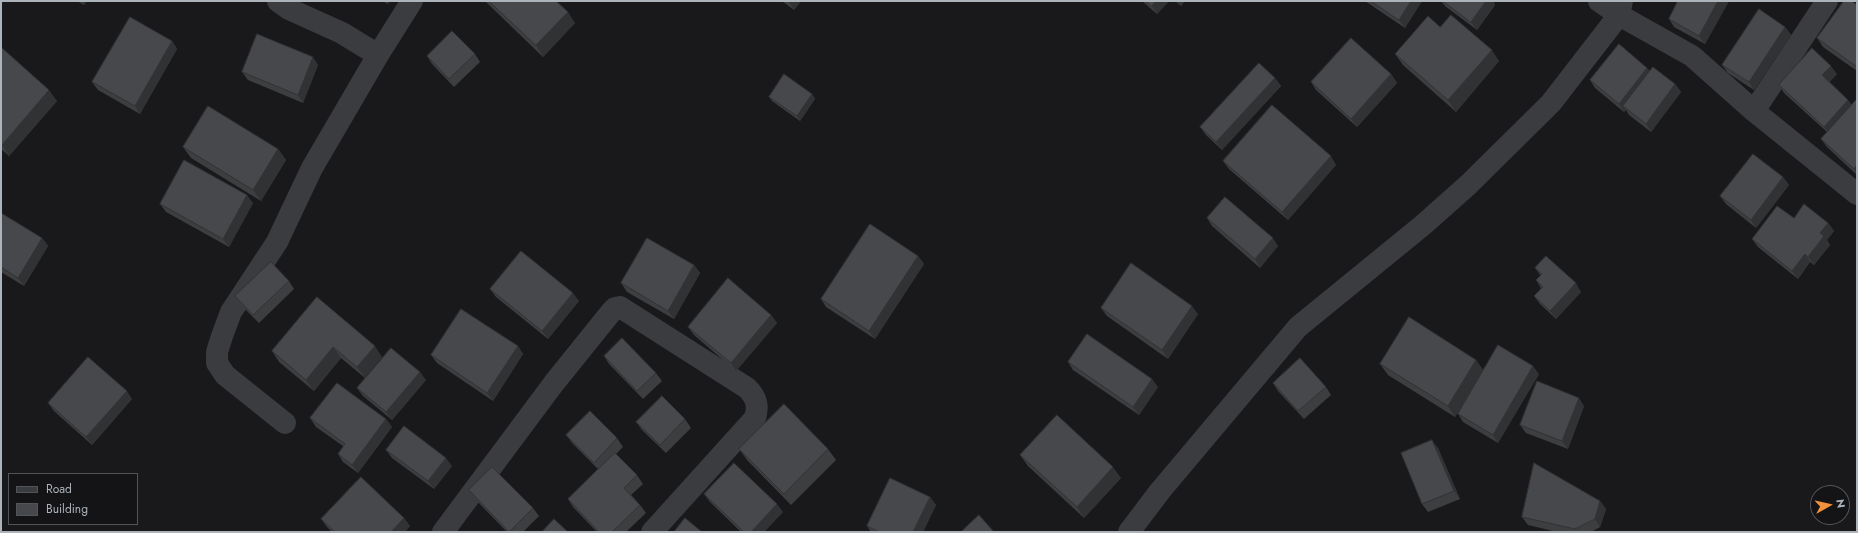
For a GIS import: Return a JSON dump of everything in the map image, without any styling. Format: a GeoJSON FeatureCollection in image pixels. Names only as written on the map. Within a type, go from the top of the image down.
{"type":"FeatureCollection","features":[{"type":"Feature","properties":{"kind":"street"},"geometry":{"type":"LineString","coordinates":[[278,1],[289,9],[342,33],[378,55]]}},
{"type":"Feature","properties":{"kind":"street"},"geometry":{"type":"LineString","coordinates":[[285,424],[225,375],[217,363],[217,352],[231,312],[277,242],[312,168],[378,55],[412,1]]}},
{"type":"Feature","properties":{"kind":"street"},"geometry":{"type":"LineString","coordinates":[[1599,1],[1620,8],[1692,56],[1754,111],[1857,194]]}},
{"type":"Feature","properties":{"kind":"street"},"geometry":{"type":"LineString","coordinates":[[1754,111],[1827,1]]}},
{"type":"Feature","properties":{"kind":"street"},"geometry":{"type":"LineString","coordinates":[[1129,532],[1160,491],[1298,327],[1423,225],[1468,185],[1551,103],[1620,8]]}},
{"type":"Feature","properties":{"kind":"street"},"geometry":{"type":"LineString","coordinates":[[444,531],[554,383],[612,311],[615,308],[620,307],[747,388],[755,397],[757,406],[755,418],[652,532]]}},
{"type":"Feature","properties":{"kind":"building"},"geometry":{"type":"Polygon","coordinates":[[[489,1],[556,1],[568,12],[536,45],[489,1]]]}},
{"type":"Feature","properties":{"kind":"building"},"geometry":{"type":"Polygon","coordinates":[[[1146,1],[1156,1],[1152,6],[1146,1]]]}},
{"type":"Feature","properties":{"kind":"building"},"geometry":{"type":"Polygon","coordinates":[[[1371,1],[1411,1],[1399,20],[1371,1]]]}},
{"type":"Feature","properties":{"kind":"building"},"geometry":{"type":"Polygon","coordinates":[[[1443,1],[1486,1],[1471,22],[1443,1]]]}},
{"type":"Feature","properties":{"kind":"building"},"geometry":{"type":"Polygon","coordinates":[[[1678,1],[1718,1],[1699,36],[1669,19],[1678,1]]]}},
{"type":"Feature","properties":{"kind":"building"},"geometry":{"type":"Polygon","coordinates":[[[1844,1],[1852,1],[1857,5],[1857,67],[1817,38],[1844,1]]]}},
{"type":"Feature","properties":{"kind":"building"},"geometry":{"type":"Polygon","coordinates":[[[1759,9],[1785,27],[1749,82],[1722,65],[1759,9]]]}},
{"type":"Feature","properties":{"kind":"building"},"geometry":{"type":"Polygon","coordinates":[[[1451,15],[1492,50],[1448,100],[1395,54],[1428,16],[1440,27],[1451,15]]]}},
{"type":"Feature","properties":{"kind":"building"},"geometry":{"type":"Polygon","coordinates":[[[130,17],[172,41],[135,106],[92,82],[130,17]]]}},
{"type":"Feature","properties":{"kind":"building"},"geometry":{"type":"Polygon","coordinates":[[[452,31],[475,54],[449,79],[427,56],[452,31]]]}},
{"type":"Feature","properties":{"kind":"building"},"geometry":{"type":"Polygon","coordinates":[[[257,34],[313,57],[298,95],[242,72],[257,34]]]}},
{"type":"Feature","properties":{"kind":"building"},"geometry":{"type":"Polygon","coordinates":[[[1351,38],[1391,74],[1351,119],[1311,82],[1351,38]]]}},
{"type":"Feature","properties":{"kind":"building"},"geometry":{"type":"Polygon","coordinates":[[[1619,44],[1647,68],[1619,104],[1590,80],[1619,44]]]}},
{"type":"Feature","properties":{"kind":"building"},"geometry":{"type":"Polygon","coordinates":[[[2,48],[49,90],[2,145],[1,50],[2,48]]]}},
{"type":"Feature","properties":{"kind":"building"},"geometry":{"type":"Polygon","coordinates":[[[1812,48],[1831,66],[1822,75],[1848,100],[1824,127],[1779,85],[1812,48]]]}},
{"type":"Feature","properties":{"kind":"building"},"geometry":{"type":"Polygon","coordinates":[[[1259,63],[1275,78],[1216,142],[1200,127],[1259,63]]]}},
{"type":"Feature","properties":{"kind":"building"},"geometry":{"type":"Polygon","coordinates":[[[1653,67],[1675,84],[1646,124],[1623,106],[1653,67]]]}},
{"type":"Feature","properties":{"kind":"building"},"geometry":{"type":"Polygon","coordinates":[[[784,74],[812,94],[797,116],[769,97],[784,74]]]}},
{"type":"Feature","properties":{"kind":"building"},"geometry":{"type":"Polygon","coordinates":[[[1857,99],[1857,165],[1854,169],[1821,139],[1857,99]]]}},
{"type":"Feature","properties":{"kind":"building"},"geometry":{"type":"Polygon","coordinates":[[[1272,105],[1331,156],[1282,212],[1223,161],[1272,105]]]}},
{"type":"Feature","properties":{"kind":"building"},"geometry":{"type":"Polygon","coordinates":[[[208,106],[278,149],[253,190],[183,147],[208,106]]]}},
{"type":"Feature","properties":{"kind":"building"},"geometry":{"type":"Polygon","coordinates":[[[1753,154],[1783,177],[1751,220],[1720,196],[1753,154]]]}},
{"type":"Feature","properties":{"kind":"building"},"geometry":{"type":"Polygon","coordinates":[[[184,160],[247,195],[223,239],[160,204],[184,160]]]}},
{"type":"Feature","properties":{"kind":"building"},"geometry":{"type":"Polygon","coordinates":[[[1225,197],[1273,238],[1255,259],[1207,218],[1225,197]]]}},
{"type":"Feature","properties":{"kind":"building"},"geometry":{"type":"Polygon","coordinates":[[[1804,204],[1828,223],[1820,233],[1824,236],[1808,257],[1805,254],[1792,271],[1752,239],[1777,206],[1794,218],[1804,204]]]}},
{"type":"Feature","properties":{"kind":"building"},"geometry":{"type":"Polygon","coordinates":[[[1,213],[42,238],[18,278],[1,267],[1,213]]]}},
{"type":"Feature","properties":{"kind":"building"},"geometry":{"type":"Polygon","coordinates":[[[870,224],[918,256],[869,331],[821,299],[870,224]]]}},
{"type":"Feature","properties":{"kind":"building"},"geometry":{"type":"Polygon","coordinates":[[[647,238],[694,265],[668,311],[621,283],[647,238]]]}},
{"type":"Feature","properties":{"kind":"building"},"geometry":{"type":"Polygon","coordinates":[[[521,251],[573,293],[542,331],[490,289],[521,251]]]}},
{"type":"Feature","properties":{"kind":"building"},"geometry":{"type":"Polygon","coordinates":[[[1546,256],[1576,283],[1550,311],[1534,296],[1543,287],[1536,280],[1542,274],[1535,268],[1546,256]]]}},
{"type":"Feature","properties":{"kind":"building"},"geometry":{"type":"Polygon","coordinates":[[[271,262],[289,281],[253,315],[235,296],[271,262]]]}},
{"type":"Feature","properties":{"kind":"building"},"geometry":{"type":"Polygon","coordinates":[[[1131,263],[1192,306],[1162,350],[1101,308],[1131,263]]]}},
{"type":"Feature","properties":{"kind":"building"},"geometry":{"type":"Polygon","coordinates":[[[728,278],[771,315],[731,363],[688,327],[728,278]]]}},
{"type":"Feature","properties":{"kind":"building"},"geometry":{"type":"Polygon","coordinates":[[[317,297],[375,346],[357,367],[333,347],[306,380],[272,351],[317,297]]]}},
{"type":"Feature","properties":{"kind":"building"},"geometry":{"type":"Polygon","coordinates":[[[461,309],[518,346],[487,393],[431,355],[461,309]]]}},
{"type":"Feature","properties":{"kind":"building"},"geometry":{"type":"Polygon","coordinates":[[[1409,317],[1476,360],[1448,406],[1380,364],[1409,317]]]}},
{"type":"Feature","properties":{"kind":"building"},"geometry":{"type":"Polygon","coordinates":[[[1087,334],[1152,379],[1133,407],[1068,362],[1087,334]]]}},
{"type":"Feature","properties":{"kind":"building"},"geometry":{"type":"Polygon","coordinates":[[[622,338],[656,373],[637,391],[604,356],[622,338]]]}},
{"type":"Feature","properties":{"kind":"building"},"geometry":{"type":"Polygon","coordinates":[[[1498,345],[1533,366],[1493,435],[1458,414],[1498,345]]]}},
{"type":"Feature","properties":{"kind":"building"},"geometry":{"type":"Polygon","coordinates":[[[391,348],[420,372],[386,412],[357,388],[391,348]]]}},
{"type":"Feature","properties":{"kind":"building"},"geometry":{"type":"Polygon","coordinates":[[[88,357],[127,391],[86,437],[48,403],[88,357]]]}},
{"type":"Feature","properties":{"kind":"building"},"geometry":{"type":"Polygon","coordinates":[[[1300,358],[1326,387],[1298,411],[1273,383],[1300,358]]]}},
{"type":"Feature","properties":{"kind":"building"},"geometry":{"type":"Polygon","coordinates":[[[1537,381],[1579,398],[1562,441],[1520,425],[1537,381]]]}},
{"type":"Feature","properties":{"kind":"building"},"geometry":{"type":"Polygon","coordinates":[[[337,383],[386,419],[352,465],[338,454],[345,444],[310,418],[337,383]]]}},
{"type":"Feature","properties":{"kind":"building"},"geometry":{"type":"Polygon","coordinates":[[[662,396],[685,419],[660,445],[636,422],[662,396]]]}},
{"type":"Feature","properties":{"kind":"building"},"geometry":{"type":"Polygon","coordinates":[[[784,404],[828,449],[784,494],[739,449],[784,404]]]}},
{"type":"Feature","properties":{"kind":"building"},"geometry":{"type":"Polygon","coordinates":[[[590,411],[617,438],[594,463],[566,435],[590,411]]]}},
{"type":"Feature","properties":{"kind":"building"},"geometry":{"type":"Polygon","coordinates":[[[1057,415],[1113,467],[1077,507],[1020,455],[1057,415]]]}},
{"type":"Feature","properties":{"kind":"building"},"geometry":{"type":"Polygon","coordinates":[[[404,426],[446,458],[428,481],[386,450],[404,426]]]}},
{"type":"Feature","properties":{"kind":"building"},"geometry":{"type":"Polygon","coordinates":[[[1432,440],[1454,491],[1422,504],[1401,453],[1432,440]]]}},
{"type":"Feature","properties":{"kind":"building"},"geometry":{"type":"Polygon","coordinates":[[[615,453],[637,475],[624,488],[640,505],[612,532],[599,532],[568,499],[615,453]]]}},
{"type":"Feature","properties":{"kind":"building"},"geometry":{"type":"Polygon","coordinates":[[[734,463],[777,504],[751,532],[744,532],[704,494],[734,463]]]}},
{"type":"Feature","properties":{"kind":"building"},"geometry":{"type":"Polygon","coordinates":[[[1534,463],[1600,501],[1595,519],[1575,529],[1522,517],[1534,463]]]}},
{"type":"Feature","properties":{"kind":"building"},"geometry":{"type":"Polygon","coordinates":[[[492,467],[533,508],[509,532],[469,490],[492,467]]]}},
{"type":"Feature","properties":{"kind":"building"},"geometry":{"type":"Polygon","coordinates":[[[361,477],[404,518],[391,532],[335,532],[321,519],[361,477]]]}},
{"type":"Feature","properties":{"kind":"building"},"geometry":{"type":"Polygon","coordinates":[[[890,478],[930,497],[913,532],[879,532],[867,526],[890,478]]]}},
{"type":"Feature","properties":{"kind":"building"},"geometry":{"type":"Polygon","coordinates":[[[979,515],[994,532],[961,532],[979,515]]]}},
{"type":"Feature","properties":{"kind":"building"},"geometry":{"type":"Polygon","coordinates":[[[685,518],[702,532],[674,532],[685,518]]]}},
{"type":"Feature","properties":{"kind":"building"},"geometry":{"type":"Polygon","coordinates":[[[554,519],[568,532],[542,532],[554,519]]]}}]}
